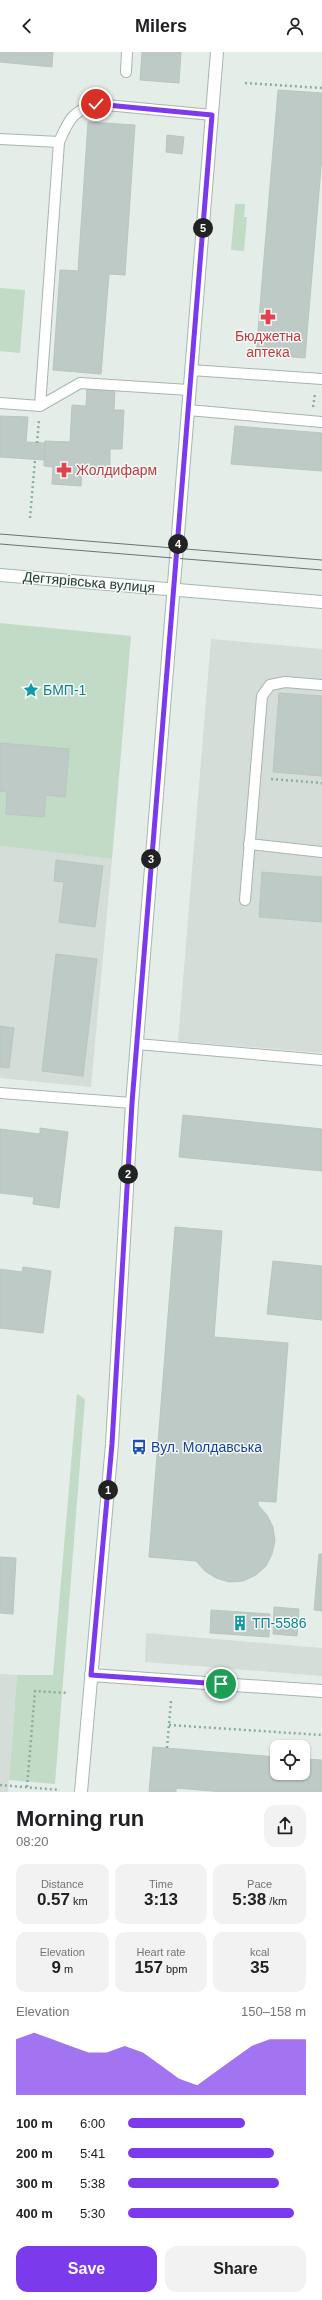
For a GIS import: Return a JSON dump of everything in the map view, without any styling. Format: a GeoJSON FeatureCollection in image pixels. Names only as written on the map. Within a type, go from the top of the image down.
{"type":"FeatureCollection","features":[{"type":"Feature","properties":{"kind":"street"},"geometry":{"type":"LineString","coordinates":[[81,1792],[112,1444],[132,1103],[217,52]]}},
{"type":"Feature","properties":{"kind":"street","name":"Дегтярівська вулиця"},"geometry":{"type":"LineString","coordinates":[[0,575],[322,602]]}},
{"type":"Feature","properties":{"kind":"street"},"geometry":{"type":"LineString","coordinates":[[91,1675],[322,1691]]}},
{"type":"Feature","properties":{"kind":"lane"},"geometry":{"type":"LineString","coordinates":[[126,72],[127,52]]}},
{"type":"Feature","properties":{"kind":"lane"},"geometry":{"type":"LineString","coordinates":[[40,406],[59,142],[71,117],[82,108],[96,104],[212,115]]}},
{"type":"Feature","properties":{"kind":"lane"},"geometry":{"type":"LineString","coordinates":[[0,139],[59,142]]}},
{"type":"Feature","properties":{"kind":"lane"},"geometry":{"type":"LineString","coordinates":[[191,370],[319,378]]}},
{"type":"Feature","properties":{"kind":"lane"},"geometry":{"type":"LineString","coordinates":[[0,403],[40,406],[80,383],[190,390]]}},
{"type":"Feature","properties":{"kind":"lane"},"geometry":{"type":"LineString","coordinates":[[188,410],[317,421]]}},
{"type":"Feature","properties":{"kind":"lane"},"geometry":{"type":"LineString","coordinates":[[245,900],[262,696],[270,685],[285,682],[322,685]]}},
{"type":"Feature","properties":{"kind":"lane"},"geometry":{"type":"LineString","coordinates":[[249,844],[322,852]]}},
{"type":"Feature","properties":{"kind":"lane"},"geometry":{"type":"LineString","coordinates":[[137,1044],[322,1060]]}},
{"type":"Feature","properties":{"kind":"lane"},"geometry":{"type":"LineString","coordinates":[[0,1093],[132,1103]]}},
{"type":"Feature","properties":{"kind":"path"},"geometry":{"type":"LineString","coordinates":[[244,83],[322,88]]}},
{"type":"Feature","properties":{"kind":"path"},"geometry":{"type":"LineString","coordinates":[[317,421],[319,378]]}},
{"type":"Feature","properties":{"kind":"path"},"geometry":{"type":"LineString","coordinates":[[37,443],[40,406]]}},
{"type":"Feature","properties":{"kind":"path"},"geometry":{"type":"LineString","coordinates":[[30,518],[35,460]]}},
{"type":"Feature","properties":{"kind":"path"},"geometry":{"type":"LineString","coordinates":[[255,777],[322,783]]}},
{"type":"Feature","properties":{"kind":"path"},"geometry":{"type":"LineString","coordinates":[[27,1787],[35,1691],[68,1693]]}},
{"type":"Feature","properties":{"kind":"path"},"geometry":{"type":"LineString","coordinates":[[168,1748],[171,1701]]}},
{"type":"Feature","properties":{"kind":"path"},"geometry":{"type":"LineString","coordinates":[[169,1725],[322,1735]]}},
{"type":"Feature","properties":{"kind":"path"},"geometry":{"type":"LineString","coordinates":[[0,1785],[60,1790]]}},
{"type":"Feature","properties":{"kind":"shaded area"},"geometry":{"type":"Polygon","coordinates":[[[211,639],[322,649],[322,1053],[178,1041],[211,639]]]}},
{"type":"Feature","properties":{"kind":"shaded area"},"geometry":{"type":"Polygon","coordinates":[[[0,846],[112,859],[91,1087],[0,1078],[0,846]]]}},
{"type":"Feature","properties":{"kind":"shaded area"},"geometry":{"type":"Polygon","coordinates":[[[146,1633],[322,1648],[322,1676],[145,1662],[146,1633]]]}},
{"type":"Feature","properties":{"kind":"shaded area"},"geometry":{"type":"Polygon","coordinates":[[[0,1674],[17,1675],[8,1792],[0,1792],[0,1674]]]}},
{"type":"Feature","properties":{"kind":"green space"},"geometry":{"type":"Polygon","coordinates":[[[235,204],[245,204],[244,217],[247,217],[244,251],[231,250],[235,204]]]}},
{"type":"Feature","properties":{"kind":"green space"},"geometry":{"type":"Polygon","coordinates":[[[0,288],[25,290],[20,353],[0,351],[0,288]]]}},
{"type":"Feature","properties":{"kind":"green space"},"geometry":{"type":"Polygon","coordinates":[[[0,623],[131,636],[112,859],[0,846],[0,623]]]}},
{"type":"Feature","properties":{"kind":"green space"},"geometry":{"type":"Polygon","coordinates":[[[77,1394],[85,1399],[55,1784],[9,1780],[17,1675],[53,1675],[77,1394]]]}},
{"type":"Feature","properties":{"kind":"building"},"geometry":{"type":"Polygon","coordinates":[[[0,52],[53,52],[52,67],[0,62],[0,52]]]}},
{"type":"Feature","properties":{"kind":"building"},"geometry":{"type":"Polygon","coordinates":[[[142,52],[181,52],[179,83],[140,80],[142,52]]]}},
{"type":"Feature","properties":{"kind":"building"},"geometry":{"type":"Polygon","coordinates":[[[278,90],[322,93],[322,156],[307,334],[258,330],[278,90]]]}},
{"type":"Feature","properties":{"kind":"building"},"geometry":{"type":"Polygon","coordinates":[[[88,122],[135,125],[125,275],[109,274],[101,374],[53,370],[60,270],[78,271],[88,122]]]}},
{"type":"Feature","properties":{"kind":"building"},"geometry":{"type":"Polygon","coordinates":[[[167,135],[184,137],[182,154],[166,152],[167,135]]]}},
{"type":"Feature","properties":{"kind":"building"},"geometry":{"type":"Polygon","coordinates":[[[258,330],[307,334],[305,358],[256,354],[258,330]]]}},
{"type":"Feature","properties":{"kind":"building"},"geometry":{"type":"Polygon","coordinates":[[[87,386],[115,388],[114,410],[124,410],[122,449],[110,449],[110,470],[82,468],[81,486],[52,484],[53,467],[44,466],[45,441],[70,442],[72,405],[86,406],[87,386]]]}},
{"type":"Feature","properties":{"kind":"building"},"geometry":{"type":"Polygon","coordinates":[[[0,416],[28,417],[26,442],[45,443],[44,460],[0,457],[0,416]]]}},
{"type":"Feature","properties":{"kind":"building"},"geometry":{"type":"Polygon","coordinates":[[[235,426],[322,433],[322,471],[231,464],[235,426]]]}},
{"type":"Feature","properties":{"kind":"building"},"geometry":{"type":"Polygon","coordinates":[[[279,693],[322,696],[322,776],[273,772],[279,693]]]}},
{"type":"Feature","properties":{"kind":"building"},"geometry":{"type":"Polygon","coordinates":[[[0,743],[69,749],[65,797],[46,795],[44,817],[6,814],[7,792],[0,791],[0,743]]]}},
{"type":"Feature","properties":{"kind":"building"},"geometry":{"type":"Polygon","coordinates":[[[56,860],[103,866],[95,927],[59,922],[64,882],[54,881],[56,860]]]}},
{"type":"Feature","properties":{"kind":"building"},"geometry":{"type":"Polygon","coordinates":[[[262,872],[322,877],[322,922],[259,917],[262,872]]]}},
{"type":"Feature","properties":{"kind":"building"},"geometry":{"type":"Polygon","coordinates":[[[56,954],[97,959],[83,1076],[42,1071],[56,954]]]}},
{"type":"Feature","properties":{"kind":"building"},"geometry":{"type":"Polygon","coordinates":[[[0,1026],[14,1028],[9,1068],[0,1067],[0,1026]]]}},
{"type":"Feature","properties":{"kind":"building"},"geometry":{"type":"Polygon","coordinates":[[[183,1115],[322,1129],[322,1171],[179,1157],[183,1115]]]}},
{"type":"Feature","properties":{"kind":"building"},"geometry":{"type":"Polygon","coordinates":[[[40,1128],[68,1132],[59,1208],[33,1204],[34,1197],[0,1193],[0,1129],[40,1134],[40,1128]]]}},
{"type":"Feature","properties":{"kind":"building"},"geometry":{"type":"Polygon","coordinates":[[[175,1227],[222,1231],[214,1337],[288,1343],[276,1502],[258,1501],[258,1505],[267,1515],[273,1527],[275,1541],[272,1554],[266,1566],[256,1575],[243,1581],[229,1582],[216,1578],[205,1571],[196,1561],[149,1557],[175,1227]]]}},
{"type":"Feature","properties":{"kind":"building"},"geometry":{"type":"Polygon","coordinates":[[[273,1261],[322,1266],[322,1320],[267,1314],[273,1261]]]}},
{"type":"Feature","properties":{"kind":"building"},"geometry":{"type":"Polygon","coordinates":[[[23,1267],[51,1271],[43,1333],[0,1328],[0,1269],[22,1272],[23,1267]]]}},
{"type":"Feature","properties":{"kind":"building"},"geometry":{"type":"Polygon","coordinates":[[[319,1554],[322,1554],[322,1611],[314,1610],[319,1554]]]}},
{"type":"Feature","properties":{"kind":"building"},"geometry":{"type":"Polygon","coordinates":[[[0,1557],[16,1558],[13,1614],[0,1613],[0,1557]]]}},
{"type":"Feature","properties":{"kind":"building"},"geometry":{"type":"Polygon","coordinates":[[[274,1607],[299,1609],[297,1636],[273,1634],[274,1607]]]}},
{"type":"Feature","properties":{"kind":"building","name":"ТП-5586"},"geometry":{"type":"Polygon","coordinates":[[[211,1610],[270,1614],[269,1637],[210,1633],[211,1610]]]}},
{"type":"Feature","properties":{"kind":"building"},"geometry":{"type":"Polygon","coordinates":[[[153,1747],[270,1756],[270,1780],[310,1780],[310,1759],[322,1760],[322,1792],[224,1792],[176,1788],[176,1792],[149,1792],[153,1747]]]}},
{"type":"Feature","properties":{"kind":"tram line"},"geometry":{"type":"LineString","coordinates":[[0,534],[322,560]]}},
{"type":"Feature","properties":{"kind":"tram line"},"geometry":{"type":"LineString","coordinates":[[0,544],[322,570]]}},
{"type":"Feature","properties":{"kind":"place","name":"Бюджетна аптека"},"geometry":{"type":"Point","coordinates":[268,317]}},
{"type":"Feature","properties":{"kind":"place","name":"Жолдифарм"},"geometry":{"type":"Point","coordinates":[64,470]}},
{"type":"Feature","properties":{"kind":"place","name":"БМП-1"},"geometry":{"type":"Point","coordinates":[31,690]}},
{"type":"Feature","properties":{"kind":"place","name":"Вул. Молдавська"},"geometry":{"type":"Point","coordinates":[139,1447]}},
{"type":"Feature","properties":{"kind":"place","name":"ТП-5586"},"geometry":{"type":"Point","coordinates":[240,1623]}},
{"type":"Feature","properties":{"kind":"route"},"geometry":{"type":"LineString","coordinates":[[96,104],[212,115],[132,1103],[112,1444],[91,1675],[221,1684]]}}]}
